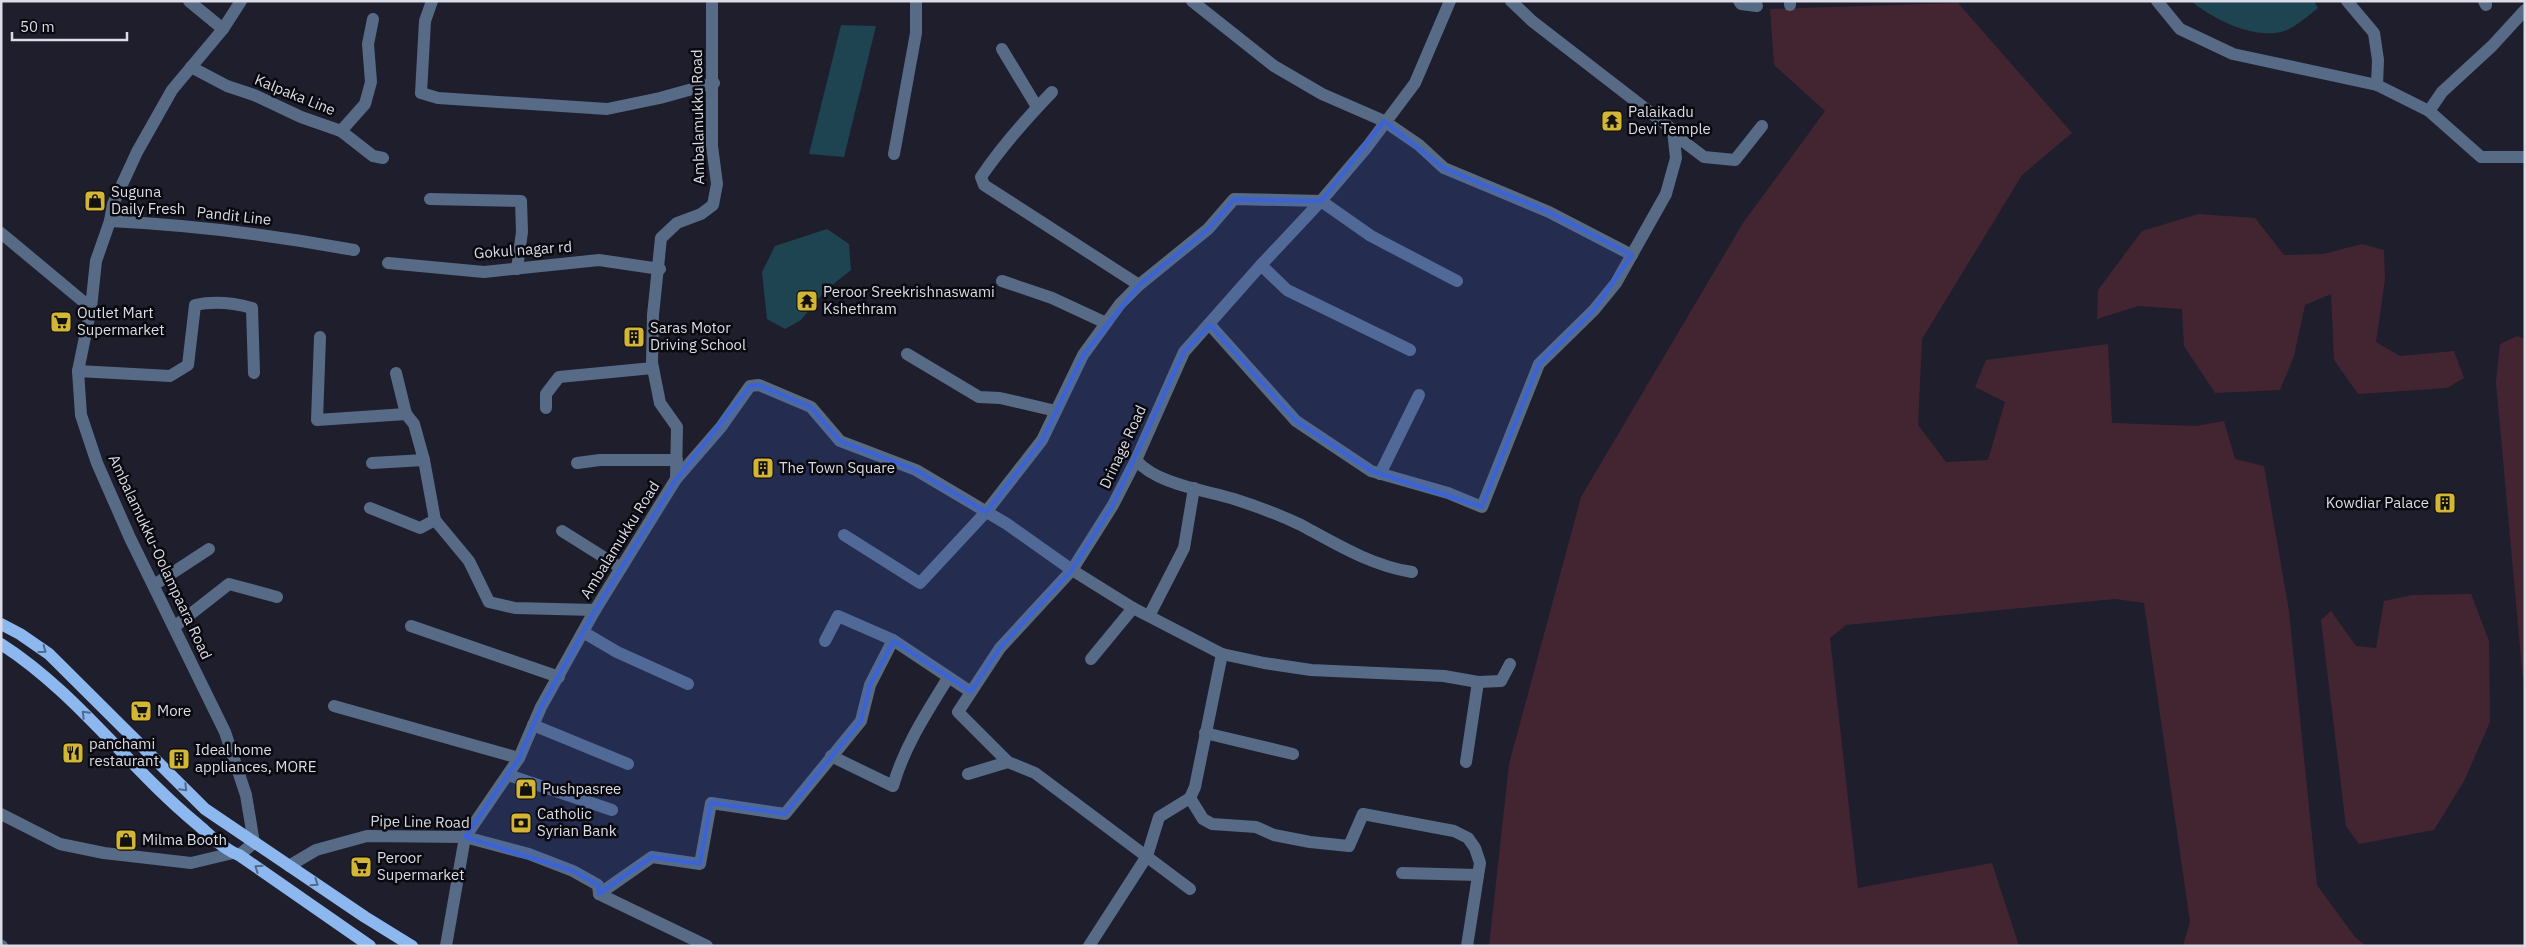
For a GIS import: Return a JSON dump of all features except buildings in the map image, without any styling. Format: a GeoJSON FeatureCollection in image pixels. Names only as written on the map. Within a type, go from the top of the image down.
{"type":"FeatureCollection","features":[{"type":"Feature","properties":{"kind":"main road"},"geometry":{"type":"LineString","coordinates":[[1,624],[20,634],[49,654],[205,809],[412,946]]}},
{"type":"Feature","properties":{"kind":"main road"},"geometry":{"type":"LineString","coordinates":[[1,644],[27,660],[56,686],[178,808],[236,854],[370,946]]}},
{"type":"Feature","properties":{"kind":"street"},"geometry":{"type":"LineString","coordinates":[[189,1],[223,29]]}},
{"type":"Feature","properties":{"kind":"street","name":"Ambalamukku-Oolampaara Road"},"geometry":{"type":"LineString","coordinates":[[241,1],[223,29],[172,90],[137,152],[113,204],[110,221],[96,261],[91,308],[78,371],[81,415],[97,463],[225,732],[246,795],[254,843]]}},
{"type":"Feature","properties":{"kind":"street"},"geometry":{"type":"LineString","coordinates":[[432,1],[425,20],[421,93],[438,98],[607,109],[660,98],[714,83]]}},
{"type":"Feature","properties":{"kind":"street","name":"Ambalamukku Road"},"geometry":{"type":"LineString","coordinates":[[446,946],[465,837],[519,758],[533,725],[595,610],[676,479],[677,427],[660,402],[653,368],[653,315],[660,269],[658,251],[661,238],[677,223],[701,214],[712,205],[717,184],[712,146],[714,83],[712,1]]}},
{"type":"Feature","properties":{"kind":"street"},"geometry":{"type":"LineString","coordinates":[[894,154],[916,33],[916,1]]}},
{"type":"Feature","properties":{"kind":"street"},"geometry":{"type":"LineString","coordinates":[[1192,1],[1274,66],[1322,94],[1384,121],[1419,145],[1444,168],[1549,212],[1632,255]]}},
{"type":"Feature","properties":{"kind":"street","name":"Drinage Road"},"geometry":{"type":"LineString","coordinates":[[1008,762],[958,712],[1000,648],[1072,570],[1113,505],[1136,460],[1184,352],[1321,201],[1367,147],[1384,121],[1415,83],[1450,1]]}},
{"type":"Feature","properties":{"kind":"street"},"geometry":{"type":"LineString","coordinates":[[1210,325],[1296,421],[1371,471],[1448,493],[1482,507],[1539,364],[1594,310],[1616,283],[1666,194],[1676,158],[1674,130],[1532,21],[1511,1]]}},
{"type":"Feature","properties":{"kind":"street"},"geometry":{"type":"LineString","coordinates":[[1739,1],[1741,4],[1757,6]]}},
{"type":"Feature","properties":{"kind":"street"},"geometry":{"type":"LineString","coordinates":[[2157,1],[2180,29],[2233,54],[2377,85],[2429,111],[2481,157],[2525,157]]}},
{"type":"Feature","properties":{"kind":"street"},"geometry":{"type":"LineString","coordinates":[[2347,1],[2374,33],[2378,60],[2377,85]]}},
{"type":"Feature","properties":{"kind":"street"},"geometry":{"type":"LineString","coordinates":[[2429,111],[2442,92],[2492,46],[2525,10]]}},
{"type":"Feature","properties":{"kind":"street"},"geometry":{"type":"LineString","coordinates":[[341,131],[365,104],[371,82],[368,44],[373,19]]}},
{"type":"Feature","properties":{"kind":"street"},"geometry":{"type":"LineString","coordinates":[[1002,49],[1037,106]]}},
{"type":"Feature","properties":{"kind":"street","name":"Kalpaka Line"},"geometry":{"type":"LineString","coordinates":[[191,67],[227,86],[254,95],[301,117],[341,131],[373,156],[383,158]]}},
{"type":"Feature","properties":{"kind":"street"},"geometry":{"type":"LineString","coordinates":[[1052,92],[1037,106],[990,163],[981,177],[984,185],[1138,285]]}},
{"type":"Feature","properties":{"kind":"street"},"geometry":{"type":"LineString","coordinates":[[1675,135],[1704,157],[1735,160],[1762,126]]}},
{"type":"Feature","properties":{"kind":"street"},"geometry":{"type":"LineString","coordinates":[[430,199],[521,201],[522,232],[517,268]]}},
{"type":"Feature","properties":{"kind":"street"},"geometry":{"type":"LineString","coordinates":[[844,535],[920,583],[986,512],[1042,440],[1083,355],[1120,304],[1138,285],[1208,229],[1234,200],[1321,201],[1370,236],[1457,281]]}},
{"type":"Feature","properties":{"kind":"street","name":"Pandit Line"},"geometry":{"type":"LineString","coordinates":[[110,221],[245,232],[354,250]]}},
{"type":"Feature","properties":{"kind":"street"},"geometry":{"type":"LineString","coordinates":[[1,233],[91,308]]}},
{"type":"Feature","properties":{"kind":"street","name":"Gokul nagar rd"},"geometry":{"type":"LineString","coordinates":[[388,263],[484,272],[599,260],[660,269]]}},
{"type":"Feature","properties":{"kind":"street"},"geometry":{"type":"LineString","coordinates":[[1261,265],[1287,290],[1410,350]]}},
{"type":"Feature","properties":{"kind":"street"},"geometry":{"type":"LineString","coordinates":[[1002,281],[1052,298],[1106,323]]}},
{"type":"Feature","properties":{"kind":"street"},"geometry":{"type":"LineString","coordinates":[[78,371],[170,376],[188,364],[194,330],[195,305],[204,303],[241,305],[252,308],[254,373]]}},
{"type":"Feature","properties":{"kind":"street"},"geometry":{"type":"LineString","coordinates":[[320,337],[317,420],[406,414]]}},
{"type":"Feature","properties":{"kind":"street"},"geometry":{"type":"LineString","coordinates":[[908,354],[979,397],[1000,398],[1056,411]]}},
{"type":"Feature","properties":{"kind":"street"},"geometry":{"type":"LineString","coordinates":[[546,408],[546,394],[559,377],[653,368]]}},
{"type":"Feature","properties":{"kind":"street"},"geometry":{"type":"LineString","coordinates":[[396,372],[406,414],[414,424],[424,460],[435,520],[469,561],[489,602],[515,608],[595,610]]}},
{"type":"Feature","properties":{"kind":"street"},"geometry":{"type":"LineString","coordinates":[[676,479],[721,427],[750,386],[759,385],[811,407],[840,441],[916,470],[986,512],[1072,570],[1133,608],[1222,654],[1310,670],[1444,676],[1478,682],[1501,681],[1510,664]]}},
{"type":"Feature","properties":{"kind":"street"},"geometry":{"type":"LineString","coordinates":[[1380,474],[1418,395]]}},
{"type":"Feature","properties":{"kind":"street"},"geometry":{"type":"LineString","coordinates":[[372,464],[424,460]]}},
{"type":"Feature","properties":{"kind":"street"},"geometry":{"type":"LineString","coordinates":[[576,463],[600,460],[677,460]]}},
{"type":"Feature","properties":{"kind":"street"},"geometry":{"type":"LineString","coordinates":[[1136,460],[1143,468],[1194,488],[1232,498],[1278,515],[1389,569],[1412,572]]}},
{"type":"Feature","properties":{"kind":"street"},"geometry":{"type":"LineString","coordinates":[[1149,616],[1184,548],[1194,488]]}},
{"type":"Feature","properties":{"kind":"street"},"geometry":{"type":"LineString","coordinates":[[370,508],[420,528],[435,520]]}},
{"type":"Feature","properties":{"kind":"street"},"geometry":{"type":"LineString","coordinates":[[562,531],[621,568]]}},
{"type":"Feature","properties":{"kind":"street"},"geometry":{"type":"LineString","coordinates":[[154,585],[209,549]]}},
{"type":"Feature","properties":{"kind":"street"},"geometry":{"type":"LineString","coordinates":[[174,627],[229,584],[277,597]]}},
{"type":"Feature","properties":{"kind":"street"},"geometry":{"type":"LineString","coordinates":[[1091,659],[1133,608]]}},
{"type":"Feature","properties":{"kind":"street"},"geometry":{"type":"LineString","coordinates":[[825,641],[838,616],[893,640],[971,692]]}},
{"type":"Feature","properties":{"kind":"street"},"geometry":{"type":"LineString","coordinates":[[411,626],[559,677]]}},
{"type":"Feature","properties":{"kind":"street"},"geometry":{"type":"LineString","coordinates":[[584,632],[617,652],[688,684]]}},
{"type":"Feature","properties":{"kind":"street"},"geometry":{"type":"LineString","coordinates":[[599,894],[652,857],[700,864],[711,803],[785,814],[861,721],[870,685],[893,640]]}},
{"type":"Feature","properties":{"kind":"street"},"geometry":{"type":"LineString","coordinates":[[1089,946],[1148,856],[1159,817],[1190,798],[1195,787],[1222,654]]}},
{"type":"Feature","properties":{"kind":"street"},"geometry":{"type":"LineString","coordinates":[[831,756],[893,786],[898,768],[925,714],[948,678]]}},
{"type":"Feature","properties":{"kind":"street"},"geometry":{"type":"LineString","coordinates":[[1466,762],[1478,682]]}},
{"type":"Feature","properties":{"kind":"street"},"geometry":{"type":"LineString","coordinates":[[334,706],[519,758]]}},
{"type":"Feature","properties":{"kind":"street"},"geometry":{"type":"LineString","coordinates":[[533,725],[628,764]]}},
{"type":"Feature","properties":{"kind":"street"},"geometry":{"type":"LineString","coordinates":[[1205,733],[1294,754]]}},
{"type":"Feature","properties":{"kind":"street"},"geometry":{"type":"LineString","coordinates":[[968,774],[1008,762],[1035,773],[1190,889]]}},
{"type":"Feature","properties":{"kind":"street"},"geometry":{"type":"LineString","coordinates":[[508,775],[612,810]]}},
{"type":"Feature","properties":{"kind":"street"},"geometry":{"type":"LineString","coordinates":[[1190,798],[1203,819],[1212,824],[1256,827],[1274,835],[1324,845],[1349,846],[1363,814],[1454,831],[1468,838],[1475,848],[1480,863],[1467,946]]}},
{"type":"Feature","properties":{"kind":"street"},"geometry":{"type":"LineString","coordinates":[[1,814],[60,844],[104,853],[191,863],[236,854],[254,843]]}},
{"type":"Feature","properties":{"kind":"street","name":"Pipe Line Road"},"geometry":{"type":"LineString","coordinates":[[289,866],[316,850],[336,842],[367,836],[465,837],[529,854],[573,871],[598,884],[599,894],[707,946]]}},
{"type":"Feature","properties":{"kind":"street"},"geometry":{"type":"LineString","coordinates":[[1402,873],[1478,875]]}},
{"type":"Feature","properties":{"kind":"highlighted area"},"geometry":{"type":"Polygon","coordinates":[[[1384,121],[1444,168],[1549,212],[1632,255],[1594,310],[1539,364],[1482,507],[1371,471],[1296,421],[1210,325],[1184,352],[1113,505],[1072,570],[1000,648],[971,692],[894,641],[870,685],[861,721],[785,814],[711,803],[700,864],[652,857],[599,894],[598,885],[573,871],[465,837],[519,758],[541,707],[595,610],[676,479],[750,386],[759,385],[811,407],[840,441],[916,470],[986,512],[1042,440],[1083,355],[1139,285],[1208,229],[1234,199],[1321,201],[1384,121]]]}},
{"type":"Feature","properties":{"kind":"shaded area"},"geometry":{"type":"Polygon","coordinates":[[[1958,3],[2072,133],[2022,175],[1922,339],[1918,425],[1946,462],[1988,460],[2005,402],[1975,387],[1986,360],[2108,344],[2112,423],[2196,426],[2224,421],[2235,459],[2264,466],[2289,611],[2317,885],[2355,937],[2366,946],[2179,946],[2183,945],[2190,922],[2144,603],[2115,599],[1846,625],[1830,638],[1858,888],[1992,863],[2019,946],[1489,946],[1509,764],[1581,497],[1743,223],[1825,111],[1774,65],[1770,9],[1958,3]]]}},
{"type":"Feature","properties":{"kind":"shaded area"},"geometry":{"type":"Polygon","coordinates":[[[2198,214],[2255,218],[2284,255],[2323,254],[2362,244],[2384,250],[2385,279],[2376,342],[2400,356],[2454,351],[2464,378],[2447,388],[2358,394],[2334,360],[2331,294],[2305,305],[2294,356],[2280,390],[2215,393],[2184,346],[2182,309],[2138,306],[2097,319],[2098,290],[2142,231],[2198,214]]]}},
{"type":"Feature","properties":{"kind":"shaded area"},"geometry":{"type":"Polygon","coordinates":[[[2517,336],[2525,339],[2525,702],[2496,382],[2500,344],[2517,336]]]}},
{"type":"Feature","properties":{"kind":"shaded area"},"geometry":{"type":"Polygon","coordinates":[[[2471,594],[2489,641],[2490,722],[2464,781],[2434,830],[2359,844],[2346,826],[2321,620],[2331,611],[2356,646],[2376,648],[2384,601],[2412,595],[2471,594]]]}},
{"type":"Feature","properties":{"kind":"water"},"geometry":{"type":"Polygon","coordinates":[[[2191,1],[2314,1],[2318,8],[2289,29],[2277,33],[2264,33],[2251,31],[2224,22],[2191,1]]]}},
{"type":"Feature","properties":{"kind":"water"},"geometry":{"type":"Polygon","coordinates":[[[841,25],[876,26],[844,157],[809,154],[841,25]]]}},
{"type":"Feature","properties":{"kind":"water"},"geometry":{"type":"Polygon","coordinates":[[[827,229],[849,244],[851,270],[826,290],[801,320],[785,329],[767,319],[762,272],[775,246],[827,229]]]}},
{"type":"Feature","properties":{"kind":"place","name":"Palaikadu Devi Temple"},"geometry":{"type":"Point","coordinates":[1612,121]}},
{"type":"Feature","properties":{"kind":"place","name":"Suguna Daily Fresh"},"geometry":{"type":"Point","coordinates":[95,201]}},
{"type":"Feature","properties":{"kind":"place","name":"Peroor Sreekrishnaswami Kshethram"},"geometry":{"type":"Point","coordinates":[807,301]}},
{"type":"Feature","properties":{"kind":"place","name":"Outlet Mart Supermarket"},"geometry":{"type":"Point","coordinates":[61,322]}},
{"type":"Feature","properties":{"kind":"place","name":"Saras Motor Driving School"},"geometry":{"type":"Point","coordinates":[634,337]}},
{"type":"Feature","properties":{"kind":"place","name":"The Town Square"},"geometry":{"type":"Point","coordinates":[763,468]}},
{"type":"Feature","properties":{"kind":"place","name":"Kowdiar Palace"},"geometry":{"type":"Point","coordinates":[2445,503]}},
{"type":"Feature","properties":{"kind":"place","name":"More"},"geometry":{"type":"Point","coordinates":[141,711]}},
{"type":"Feature","properties":{"kind":"place","name":"panchami restaurant"},"geometry":{"type":"Point","coordinates":[73,753]}},
{"type":"Feature","properties":{"kind":"place","name":"Ideal home appliances, MORE"},"geometry":{"type":"Point","coordinates":[179,759]}},
{"type":"Feature","properties":{"kind":"place","name":"Pushpasree"},"geometry":{"type":"Point","coordinates":[526,789]}},
{"type":"Feature","properties":{"kind":"place","name":"Catholic Syrian Bank"},"geometry":{"type":"Point","coordinates":[521,823]}},
{"type":"Feature","properties":{"kind":"place","name":"Milma Booth"},"geometry":{"type":"Point","coordinates":[126,840]}},
{"type":"Feature","properties":{"kind":"place","name":"Peroor Supermarket"},"geometry":{"type":"Point","coordinates":[361,867]}}]}
